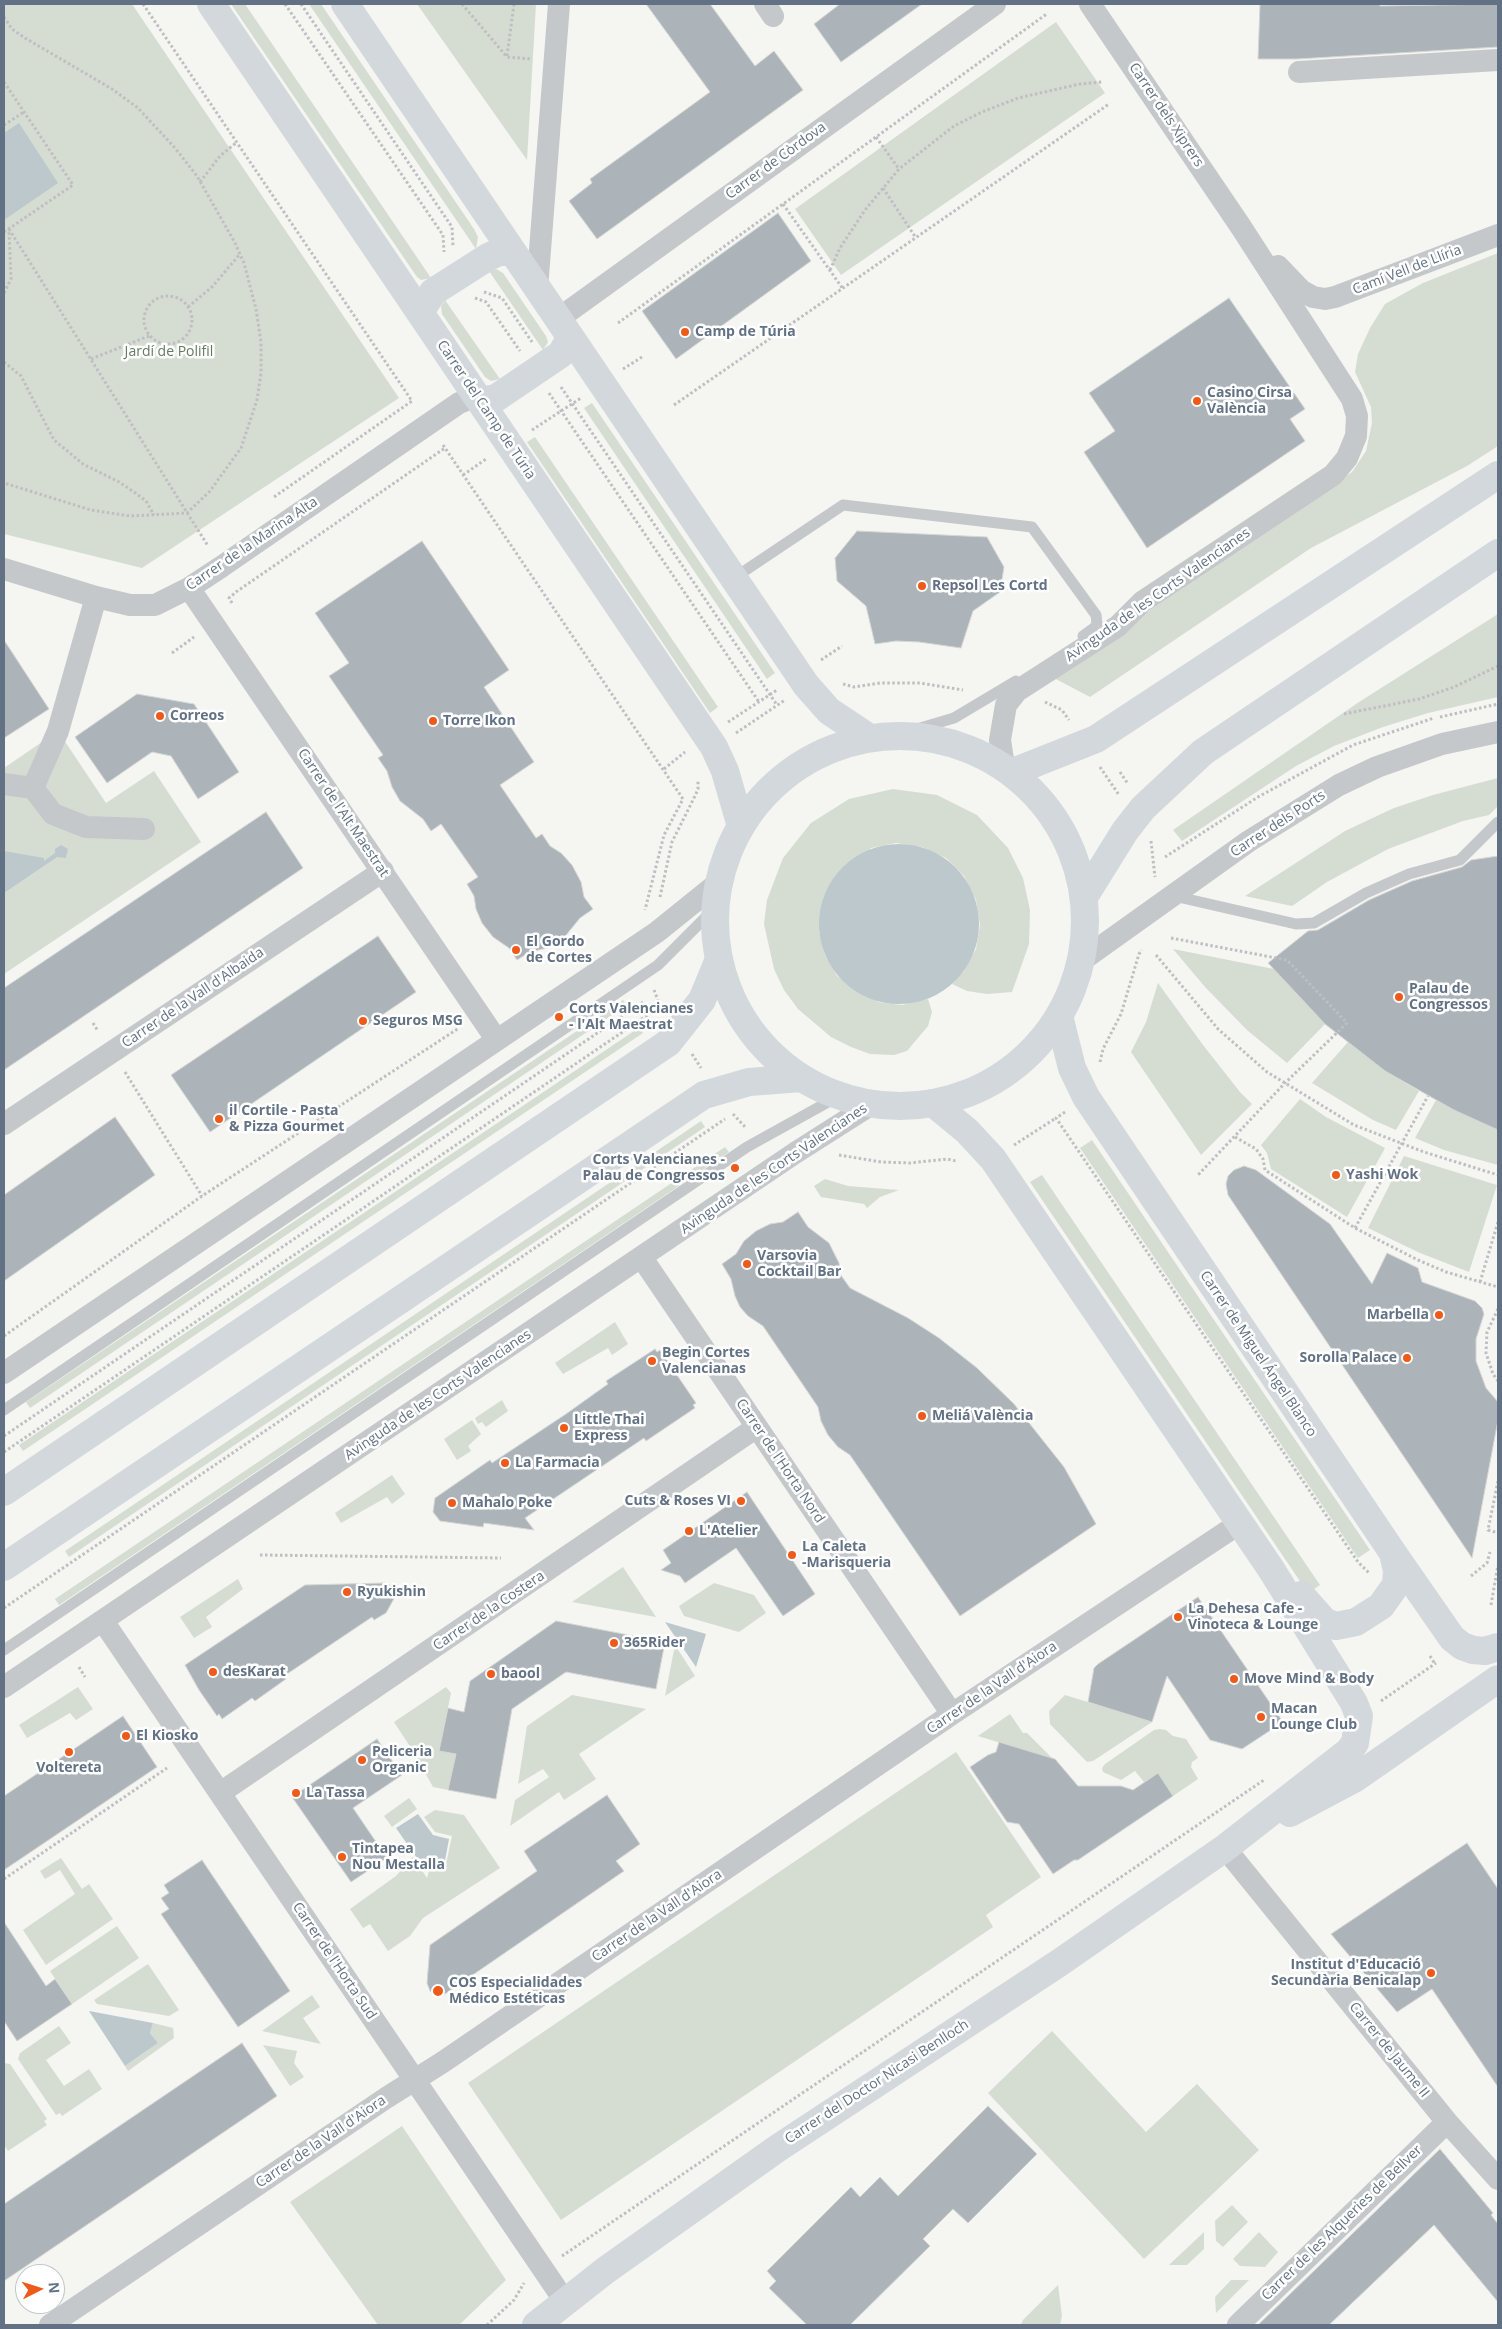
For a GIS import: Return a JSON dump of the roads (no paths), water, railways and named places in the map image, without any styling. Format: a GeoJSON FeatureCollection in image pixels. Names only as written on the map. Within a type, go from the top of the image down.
{"type":"FeatureCollection","features":[{"type":"Feature","properties":{"kind":"main road","name":"Carrer del Camp de Túria"},"geometry":{"type":"LineString","coordinates":[[211,4],[714,747],[725,771],[741,826]]}},
{"type":"Feature","properties":{"kind":"main road"},"geometry":{"type":"LineString","coordinates":[[344,4],[815,697],[830,711],[868,737]]}},
{"type":"Feature","properties":{"kind":"main road"},"geometry":{"type":"LineString","coordinates":[[420,312],[433,292],[488,257],[499,252],[511,252]]}},
{"type":"Feature","properties":{"kind":"main road"},"geometry":{"type":"LineString","coordinates":[[479,398],[496,398],[561,354],[564,329]]}},
{"type":"Feature","properties":{"kind":"main road"},"geometry":{"type":"LineString","coordinates":[[1011,772],[1096,739],[1498,475]]}},
{"type":"Feature","properties":{"kind":"main road"},"geometry":{"type":"LineString","coordinates":[[1084,897],[1125,831],[1143,808],[1202,752],[1498,553]]}},
{"type":"Feature","properties":{"kind":"main road"},"geometry":{"type":"LineString","coordinates":[[900,734],[948,742],[969,750],[1011,772],[1036,794],[1053,816],[1070,847],[1084,897],[1084,937],[1081,961],[1074,985],[1059,1016],[1029,1054],[1001,1076],[974,1091],[933,1103],[897,1106],[872,1104],[839,1096],[802,1078],[768,1051],[749,1028],[734,1002],[719,959],[716,942],[717,895],[730,847],[741,826],[769,788],[796,766],[826,750],[868,737],[900,734]]}},
{"type":"Feature","properties":{"kind":"main road"},"geometry":{"type":"LineString","coordinates":[[4,1492],[668,1043],[702,1000],[719,959]]}},
{"type":"Feature","properties":{"kind":"main road","name":"Carrer de Miguel Ángel Blanco"},"geometry":{"type":"LineString","coordinates":[[1059,1016],[1072,1068],[1086,1097],[1452,1638],[1462,1646],[1473,1650],[1484,1651],[1498,1647]]}},
{"type":"Feature","properties":{"kind":"main road"},"geometry":{"type":"LineString","coordinates":[[4,1567],[704,1095],[749,1082],[802,1078]]}},
{"type":"Feature","properties":{"kind":"main road"},"geometry":{"type":"LineString","coordinates":[[933,1103],[967,1131],[998,1166],[1271,1569],[1290,1579],[1317,1615],[1325,1622],[1336,1626],[1356,1622],[1381,1606],[1389,1598],[1396,1585],[1397,1572],[1393,1553]]}},
{"type":"Feature","properties":{"kind":"main road","name":"Carrer del Doctor Nicasi Benlloch"},"geometry":{"type":"LineString","coordinates":[[536,2325],[564,2300],[778,2148],[1059,1963],[1225,1848],[1349,1751],[1355,1743],[1359,1716],[1354,1703],[1271,1569]]}},
{"type":"Feature","properties":{"kind":"main road","name":"Carrer del Doctor Nicasi Benlloch"},"geometry":{"type":"LineString","coordinates":[[1225,1848],[1354,1778],[1498,1679]]}},
{"type":"Feature","properties":{"kind":"street"},"geometry":{"type":"LineString","coordinates":[[537,289],[559,4]]}},
{"type":"Feature","properties":{"kind":"street","name":"Carrer de Còrdova"},"geometry":{"type":"LineString","coordinates":[[564,329],[996,4]]}},
{"type":"Feature","properties":{"kind":"street","name":"Carrer dels Xiprers"},"geometry":{"type":"LineString","coordinates":[[1090,4],[1241,227],[1352,399],[1357,416],[1356,436]]}},
{"type":"Feature","properties":{"kind":"street"},"geometry":{"type":"LineString","coordinates":[[1299,72],[1498,60]]}},
{"type":"Feature","properties":{"kind":"street","name":"Carrer dels Xiprers"},"geometry":{"type":"LineString","coordinates":[[1241,227],[1302,290],[1316,297]]}},
{"type":"Feature","properties":{"kind":"street","name":"Camí Vell de Llíria"},"geometry":{"type":"LineString","coordinates":[[1316,297],[1335,297],[1498,235]]}},
{"type":"Feature","properties":{"kind":"street","name":"Carrer de la Marina Alta"},"geometry":{"type":"LineString","coordinates":[[4,569],[96,597],[145,607],[155,605],[189,588],[459,403],[479,398]]}},
{"type":"Feature","properties":{"kind":"street","name":"Avinguda de les Corts Valencianes"},"geometry":{"type":"LineString","coordinates":[[1011,772],[1004,760],[1000,740],[1006,705],[1017,691],[1118,626],[1142,602],[1333,474],[1347,458],[1356,436]]}},
{"type":"Feature","properties":{"kind":"street","name":"Carrer de l'Alt Maestrat"},"geometry":{"type":"LineString","coordinates":[[189,588],[496,1039]]}},
{"type":"Feature","properties":{"kind":"street"},"geometry":{"type":"LineString","coordinates":[[33,788],[58,731],[96,597]]}},
{"type":"Feature","properties":{"kind":"street","name":"Carrer dels Ports"},"geometry":{"type":"LineString","coordinates":[[1081,961],[1249,841],[1339,785],[1377,767],[1442,744],[1498,732]]}},
{"type":"Feature","properties":{"kind":"street"},"geometry":{"type":"LineString","coordinates":[[4,784],[33,788],[53,814],[86,827],[144,829]]}},
{"type":"Feature","properties":{"kind":"street","name":"Carrer de la Vall d'Albaida"},"geometry":{"type":"LineString","coordinates":[[4,1124],[383,871]]}},
{"type":"Feature","properties":{"kind":"street"},"geometry":{"type":"LineString","coordinates":[[4,1373],[496,1039],[656,932],[717,895]]}},
{"type":"Feature","properties":{"kind":"street","name":"Avinguda de les Corts Valencianes"},"geometry":{"type":"LineString","coordinates":[[4,1686],[642,1258],[795,1153],[872,1104]]}},
{"type":"Feature","properties":{"kind":"street","name":"Carrer de l'Horta Nord"},"geometry":{"type":"LineString","coordinates":[[642,1258],[952,1714]]}},
{"type":"Feature","properties":{"kind":"street","name":"Carrer de la Costera"},"geometry":{"type":"LineString","coordinates":[[220,1793],[757,1427]]}},
{"type":"Feature","properties":{"kind":"street","name":"Carrer de la Vall d'Aiora"},"geometry":{"type":"LineString","coordinates":[[50,2325],[386,2098],[416,2081],[952,1714],[1240,1524]]}},
{"type":"Feature","properties":{"kind":"street","name":"Carrer de l'Horta Sud"},"geometry":{"type":"LineString","coordinates":[[103,1621],[564,2300]]}},
{"type":"Feature","properties":{"kind":"street","name":"Carrer de Jaume II"},"geometry":{"type":"LineString","coordinates":[[1225,1848],[1447,2122],[1498,2179]]}},
{"type":"Feature","properties":{"kind":"street","name":"Carrer de les Alqueries de Bellver"},"geometry":{"type":"LineString","coordinates":[[1238,2325],[1447,2122]]}},
{"type":"Feature","properties":{"kind":"lane"},"geometry":{"type":"LineString","coordinates":[[734,578],[843,505],[1032,527],[1097,620],[1094,628],[975,707],[930,727],[900,734]]}},
{"type":"Feature","properties":{"kind":"lane"},"geometry":{"type":"LineString","coordinates":[[1174,896],[1296,924],[1314,923],[1366,892],[1409,874],[1460,860],[1498,822]]}},
{"type":"Feature","properties":{"kind":"lane"},"geometry":{"type":"LineString","coordinates":[[4,1410],[658,965],[717,895]]}},
{"type":"Feature","properties":{"kind":"lane"},"geometry":{"type":"LineString","coordinates":[[4,1650],[747,1147],[839,1096]]}},
{"type":"Feature","properties":{"kind":"place","name":"Camp de Túria"},"geometry":{"type":"Point","coordinates":[685,332]}},
{"type":"Feature","properties":{"kind":"place","name":"Casino Cirsa València"},"geometry":{"type":"Point","coordinates":[1197,401]}},
{"type":"Feature","properties":{"kind":"place","name":"Repsol Les Cortd"},"geometry":{"type":"Point","coordinates":[922,586]}},
{"type":"Feature","properties":{"kind":"place","name":"Correos"},"geometry":{"type":"Point","coordinates":[160,716]}},
{"type":"Feature","properties":{"kind":"place","name":"Torre Ikon"},"geometry":{"type":"Point","coordinates":[433,721]}},
{"type":"Feature","properties":{"kind":"place","name":"El Gordo de Cortes"},"geometry":{"type":"Point","coordinates":[516,950]}},
{"type":"Feature","properties":{"kind":"place","name":"Palau de Congressos"},"geometry":{"type":"Point","coordinates":[1399,997]}},
{"type":"Feature","properties":{"kind":"place","name":"Corts Valencianes - l'Alt Maestrat"},"geometry":{"type":"Point","coordinates":[559,1017]}},
{"type":"Feature","properties":{"kind":"place","name":"Seguros MSG"},"geometry":{"type":"Point","coordinates":[363,1021]}},
{"type":"Feature","properties":{"kind":"place","name":"il Cortile - Pasta & Pizza Gourmet"},"geometry":{"type":"Point","coordinates":[219,1119]}},
{"type":"Feature","properties":{"kind":"place","name":"Corts Valencianes - Palau de Congressos"},"geometry":{"type":"Point","coordinates":[735,1168]}},
{"type":"Feature","properties":{"kind":"place","name":"Yashi Wok"},"geometry":{"type":"Point","coordinates":[1336,1175]}},
{"type":"Feature","properties":{"kind":"place","name":"Varsovia Cocktail Bar"},"geometry":{"type":"Point","coordinates":[747,1264]}},
{"type":"Feature","properties":{"kind":"place","name":"Marbella"},"geometry":{"type":"Point","coordinates":[1439,1315]}},
{"type":"Feature","properties":{"kind":"place","name":"Sorolla Palace"},"geometry":{"type":"Point","coordinates":[1407,1358]}},
{"type":"Feature","properties":{"kind":"place","name":"Begin Cortes Valencianas"},"geometry":{"type":"Point","coordinates":[652,1361]}},
{"type":"Feature","properties":{"kind":"place","name":"Meliá València"},"geometry":{"type":"Point","coordinates":[922,1416]}},
{"type":"Feature","properties":{"kind":"place","name":"Little Thai Express"},"geometry":{"type":"Point","coordinates":[564,1428]}},
{"type":"Feature","properties":{"kind":"place","name":"La Farmacia"},"geometry":{"type":"Point","coordinates":[505,1463]}},
{"type":"Feature","properties":{"kind":"place","name":"Cuts & Roses VI"},"geometry":{"type":"Point","coordinates":[741,1501]}},
{"type":"Feature","properties":{"kind":"place","name":"Mahalo Poke"},"geometry":{"type":"Point","coordinates":[452,1503]}},
{"type":"Feature","properties":{"kind":"place","name":"L'Atelier"},"geometry":{"type":"Point","coordinates":[689,1531]}},
{"type":"Feature","properties":{"kind":"place","name":"La Caleta -Marisqueria"},"geometry":{"type":"Point","coordinates":[792,1555]}},
{"type":"Feature","properties":{"kind":"place","name":"Ryukishin"},"geometry":{"type":"Point","coordinates":[347,1592]}},
{"type":"Feature","properties":{"kind":"place","name":"La Dehesa Cafe - Vinoteca & Lounge"},"geometry":{"type":"Point","coordinates":[1178,1617]}},
{"type":"Feature","properties":{"kind":"place","name":"365Rider"},"geometry":{"type":"Point","coordinates":[614,1643]}},
{"type":"Feature","properties":{"kind":"place","name":"desKarat"},"geometry":{"type":"Point","coordinates":[213,1672]}},
{"type":"Feature","properties":{"kind":"place","name":"baool"},"geometry":{"type":"Point","coordinates":[491,1674]}},
{"type":"Feature","properties":{"kind":"place","name":"Move Mind & Body"},"geometry":{"type":"Point","coordinates":[1234,1679]}},
{"type":"Feature","properties":{"kind":"place","name":"Macan Lounge Club"},"geometry":{"type":"Point","coordinates":[1261,1717]}},
{"type":"Feature","properties":{"kind":"place","name":"El Kiosko"},"geometry":{"type":"Point","coordinates":[126,1736]}},
{"type":"Feature","properties":{"kind":"place","name":"Voltereta"},"geometry":{"type":"Point","coordinates":[69,1752]}},
{"type":"Feature","properties":{"kind":"place","name":"Peliceria Organic"},"geometry":{"type":"Point","coordinates":[362,1760]}},
{"type":"Feature","properties":{"kind":"place","name":"La Tassa"},"geometry":{"type":"Point","coordinates":[296,1793]}},
{"type":"Feature","properties":{"kind":"place","name":"Tintapea Nou Mestalla"},"geometry":{"type":"Point","coordinates":[342,1857]}},
{"type":"Feature","properties":{"kind":"place","name":"Institut d'Educació Secundària Benicalap"},"geometry":{"type":"Point","coordinates":[1431,1973]}},
{"type":"Feature","properties":{"kind":"place","name":"COS Especialidades Médico Estéticas"},"geometry":{"type":"Point","coordinates":[438,1991]}},
{"type":"Feature","properties":{"kind":"park label","name":"Jardí de Polifil"},"geometry":{"type":"Point","coordinates":[169,352]}}]}
